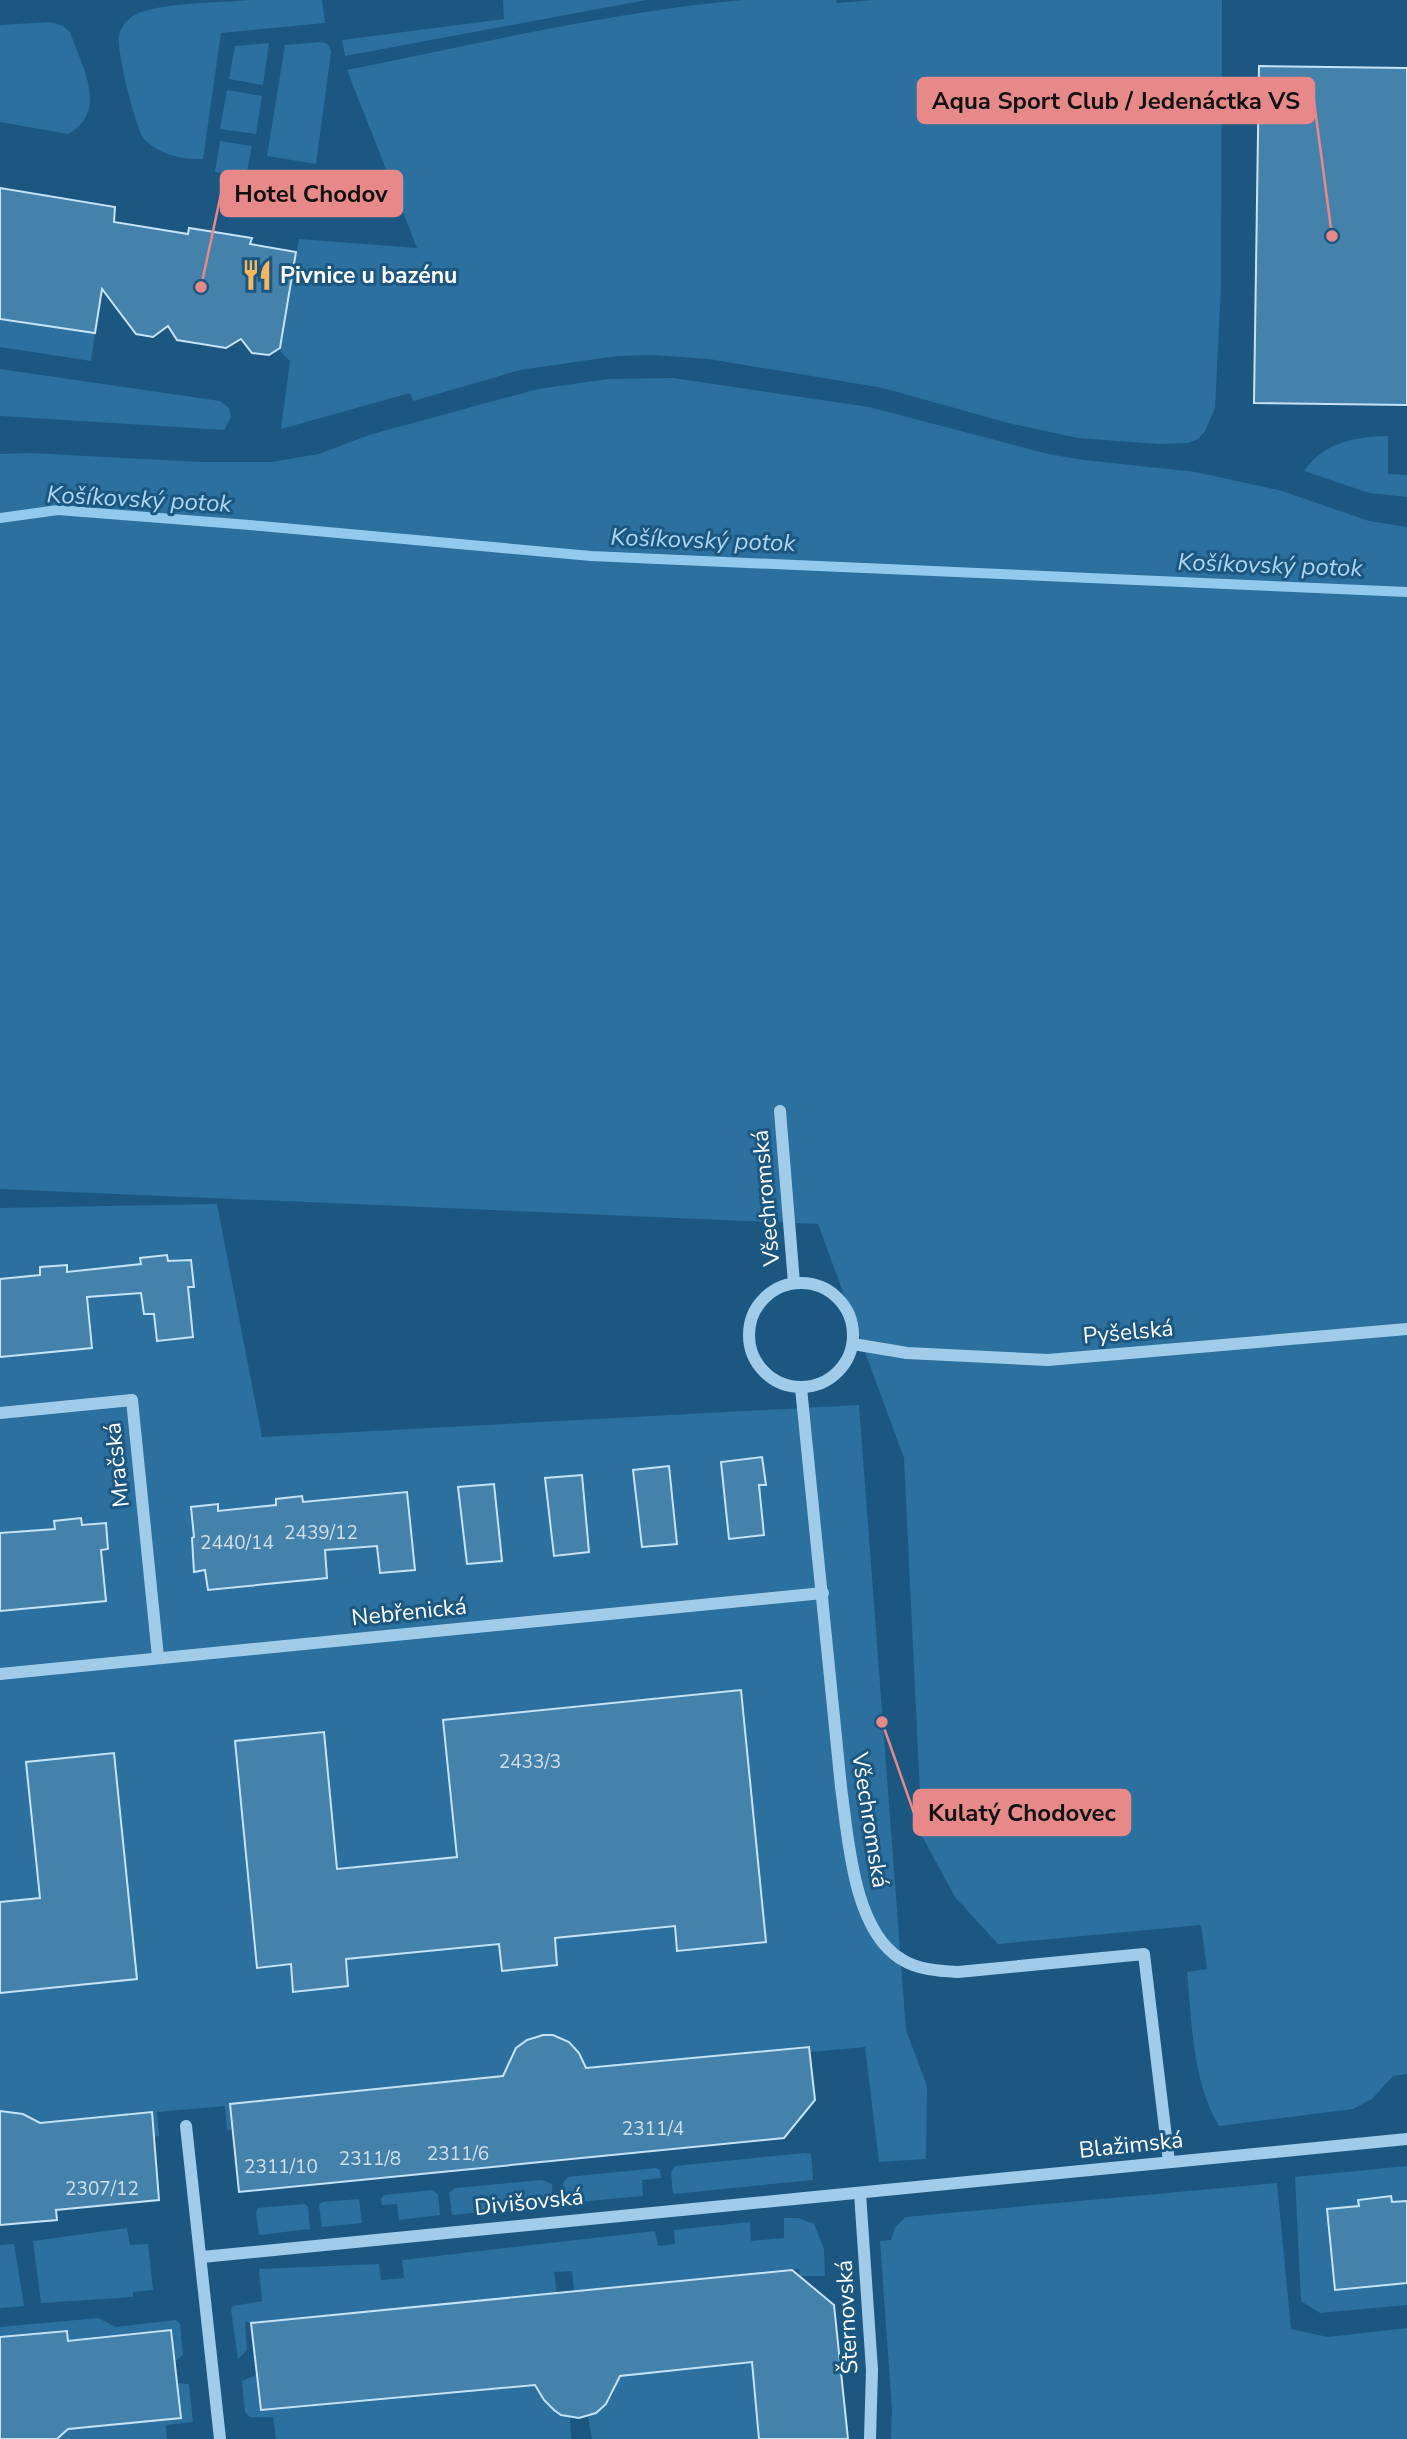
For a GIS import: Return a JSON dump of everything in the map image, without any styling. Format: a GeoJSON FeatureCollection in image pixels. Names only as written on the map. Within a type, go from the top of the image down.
{"type":"FeatureCollection","features":[{"type":"Feature","properties":{"kind":"street","name":"Všechromská"},"geometry":{"type":"LineString","coordinates":[[780,1111],[794,1283]]}},
{"type":"Feature","properties":{"kind":"street","name":"Všechromská"},"geometry":{"type":"LineString","coordinates":[[853,1344],[850,1317],[834,1294],[821,1287],[794,1283],[780,1287],[758,1304],[748,1331],[753,1359],[761,1370],[773,1380],[802,1388],[841,1787],[849,1846],[864,1908],[880,1940],[901,1959],[932,1971],[958,1972],[1144,1954],[1169,2162]]}},
{"type":"Feature","properties":{"kind":"street","name":"Pyšelská"},"geometry":{"type":"LineString","coordinates":[[853,1344],[907,1353],[1048,1360],[1407,1329]]}},
{"type":"Feature","properties":{"kind":"street"},"geometry":{"type":"LineString","coordinates":[[802,1388],[816,1386],[830,1379],[849,1357],[853,1344]]}},
{"type":"Feature","properties":{"kind":"street","name":"Mračská"},"geometry":{"type":"LineString","coordinates":[[0,1413],[132,1400],[158,1657]]}},
{"type":"Feature","properties":{"kind":"street","name":"Nebřenická"},"geometry":{"type":"LineString","coordinates":[[0,1674],[822,1593]]}},
{"type":"Feature","properties":{"kind":"street"},"geometry":{"type":"LineString","coordinates":[[186,2126],[220,2439]]}},
{"type":"Feature","properties":{"kind":"street","name":"Blažimská"},"geometry":{"type":"LineString","coordinates":[[860,2193],[1407,2139]]}},
{"type":"Feature","properties":{"kind":"street","name":"Divišovská"},"geometry":{"type":"LineString","coordinates":[[202,2257],[860,2193]]}},
{"type":"Feature","properties":{"kind":"street","name":"Šternovská"},"geometry":{"type":"LineString","coordinates":[[860,2193],[872,2370],[870,2439]]}},
{"type":"Feature","properties":{"kind":"shaded area"},"geometry":{"type":"Polygon","coordinates":[[[250,0],[322,0],[325,23],[221,33],[203,159],[179,157],[156,149],[144,139],[132,106],[119,44],[123,26],[130,18],[153,9],[250,0]]]}},
{"type":"Feature","properties":{"kind":"shaded area"},"geometry":{"type":"Polygon","coordinates":[[[503,0],[646,0],[345,56],[342,40],[504,19],[503,0]]]}},
{"type":"Feature","properties":{"kind":"shaded area"},"geometry":{"type":"Polygon","coordinates":[[[742,0],[836,0],[837,3],[874,0],[1222,0],[1221,286],[1215,408],[1205,431],[1198,439],[1188,443],[1159,444],[1078,438],[1008,423],[883,388],[709,359],[652,355],[617,356],[520,370],[413,401],[410,393],[281,429],[290,361],[280,351],[299,239],[417,248],[347,70],[643,12],[742,0]]]}},
{"type":"Feature","properties":{"kind":"shaded area"},"geometry":{"type":"Polygon","coordinates":[[[50,22],[63,26],[70,32],[89,87],[88,113],[81,124],[68,134],[0,122],[0,25],[50,22]]]}},
{"type":"Feature","properties":{"kind":"shaded area"},"geometry":{"type":"Polygon","coordinates":[[[322,42],[329,45],[331,52],[316,164],[267,156],[285,45],[322,42]]]}},
{"type":"Feature","properties":{"kind":"shaded area"},"geometry":{"type":"Polygon","coordinates":[[[269,43],[263,85],[229,79],[235,46],[269,43]]]}},
{"type":"Feature","properties":{"kind":"shaded area"},"geometry":{"type":"Polygon","coordinates":[[[227,90],[262,96],[256,134],[220,129],[227,90]]]}},
{"type":"Feature","properties":{"kind":"shaded area"},"geometry":{"type":"Polygon","coordinates":[[[220,141],[252,146],[246,177],[215,172],[220,141]]]}},
{"type":"Feature","properties":{"kind":"shaded area"},"geometry":{"type":"Polygon","coordinates":[[[0,319],[95,333],[91,361],[0,347],[0,319]]]}},
{"type":"Feature","properties":{"kind":"shaded area"},"geometry":{"type":"Polygon","coordinates":[[[0,369],[220,401],[229,408],[231,417],[224,430],[0,416],[0,369]]]}},
{"type":"Feature","properties":{"kind":"shaded area"},"geometry":{"type":"Polygon","coordinates":[[[673,378],[869,407],[1048,454],[1196,472],[1282,491],[1369,521],[1407,527],[1407,2074],[1393,2076],[1372,2099],[1353,2109],[1219,2126],[1210,2109],[1198,2071],[1190,2011],[1187,1972],[1207,1969],[1201,1925],[998,1944],[955,1897],[922,1836],[904,1458],[818,1224],[0,1189],[0,454],[30,453],[199,462],[271,462],[319,454],[369,435],[538,389],[608,379],[673,378]]]}},
{"type":"Feature","properties":{"kind":"shaded area"},"geometry":{"type":"Polygon","coordinates":[[[1388,436],[1388,474],[1407,475],[1407,497],[1369,493],[1304,471],[1321,453],[1331,447],[1352,440],[1388,436]]]}},
{"type":"Feature","properties":{"kind":"shaded area"},"geometry":{"type":"Polygon","coordinates":[[[217,1204],[262,1437],[859,1405],[906,2030],[927,2086],[926,2159],[879,2162],[865,2047],[810,2052],[809,2046],[585,2068],[577,2052],[566,2042],[553,2036],[540,2035],[527,2039],[517,2047],[510,2060],[507,2076],[230,2103],[232,2129],[227,2131],[225,2106],[157,2112],[159,2136],[153,2137],[150,2112],[38,2123],[23,2113],[0,2112],[0,1208],[217,1204]]]}},
{"type":"Feature","properties":{"kind":"shaded area"},"geometry":{"type":"Polygon","coordinates":[[[811,2154],[813,2180],[673,2194],[671,2172],[675,2166],[811,2154]]]}},
{"type":"Feature","properties":{"kind":"shaded area"},"geometry":{"type":"Polygon","coordinates":[[[1407,2166],[1407,2201],[1392,2202],[1390,2196],[1358,2200],[1359,2206],[1327,2209],[1407,2283],[1407,2305],[1320,2313],[1301,2301],[1295,2177],[1407,2166]]]}},
{"type":"Feature","properties":{"kind":"shaded area"},"geometry":{"type":"Polygon","coordinates":[[[656,2168],[660,2170],[661,2178],[642,2180],[643,2196],[566,2203],[563,2183],[568,2177],[656,2168]]]}},
{"type":"Feature","properties":{"kind":"shaded area"},"geometry":{"type":"Polygon","coordinates":[[[542,2180],[552,2184],[553,2205],[452,2215],[449,2193],[455,2188],[542,2180]]]}},
{"type":"Feature","properties":{"kind":"shaded area"},"geometry":{"type":"Polygon","coordinates":[[[1277,2183],[1291,2329],[1328,2337],[1407,2328],[1407,2439],[891,2439],[892,2410],[880,2241],[891,2240],[895,2228],[905,2217],[1277,2183]]]}},
{"type":"Feature","properties":{"kind":"shaded area"},"geometry":{"type":"Polygon","coordinates":[[[432,2190],[438,2194],[440,2215],[399,2220],[397,2204],[382,2205],[381,2199],[384,2195],[432,2190]]]}},
{"type":"Feature","properties":{"kind":"shaded area"},"geometry":{"type":"Polygon","coordinates":[[[359,2199],[362,2223],[322,2227],[319,2205],[322,2202],[359,2199]]]}},
{"type":"Feature","properties":{"kind":"shaded area"},"geometry":{"type":"Polygon","coordinates":[[[305,2204],[308,2207],[310,2229],[259,2235],[256,2213],[258,2208],[305,2204]]]}},
{"type":"Feature","properties":{"kind":"shaded area"},"geometry":{"type":"Polygon","coordinates":[[[784,2218],[798,2218],[814,2224],[824,2249],[825,2276],[800,2276],[799,2269],[574,2292],[572,2271],[554,2272],[557,2294],[245,2322],[247,2350],[238,2359],[231,2309],[233,2306],[262,2301],[259,2269],[379,2264],[381,2280],[404,2278],[402,2260],[655,2231],[658,2246],[675,2244],[674,2230],[750,2222],[751,2241],[784,2238],[784,2218]]]}},
{"type":"Feature","properties":{"kind":"shaded area"},"geometry":{"type":"Polygon","coordinates":[[[127,2228],[130,2245],[148,2244],[153,2290],[133,2292],[133,2297],[41,2303],[33,2241],[127,2228]]]}},
{"type":"Feature","properties":{"kind":"shaded area"},"geometry":{"type":"Polygon","coordinates":[[[14,2244],[24,2306],[0,2308],[0,2245],[14,2244]]]}},
{"type":"Feature","properties":{"kind":"shaded area"},"geometry":{"type":"Polygon","coordinates":[[[98,2318],[116,2327],[176,2320],[180,2324],[183,2355],[175,2361],[171,2330],[68,2341],[67,2331],[0,2337],[0,2327],[98,2318]]]}},
{"type":"Feature","properties":{"kind":"shaded area"},"geometry":{"type":"Polygon","coordinates":[[[752,2362],[759,2439],[592,2439],[588,2416],[609,2401],[616,2377],[752,2362]]]}},
{"type":"Feature","properties":{"kind":"shaded area"},"geometry":{"type":"Polygon","coordinates":[[[256,2375],[261,2410],[538,2385],[549,2406],[570,2417],[571,2439],[276,2439],[273,2417],[250,2417],[245,2412],[242,2381],[256,2375]]]}},
{"type":"Feature","properties":{"kind":"shaded area"},"geometry":{"type":"Polygon","coordinates":[[[176,2383],[189,2384],[193,2422],[166,2425],[167,2439],[57,2439],[67,2429],[180,2418],[176,2383]]]}},
{"type":"Feature","properties":{"kind":"building"},"geometry":{"type":"Polygon","coordinates":[[[1259,66],[1407,68],[1407,405],[1254,403],[1259,66]]]}},
{"type":"Feature","properties":{"kind":"building"},"geometry":{"type":"Polygon","coordinates":[[[0,188],[115,207],[114,222],[188,234],[189,228],[252,238],[250,244],[296,252],[280,348],[269,355],[252,353],[241,339],[226,348],[177,340],[168,326],[153,337],[136,334],[102,289],[95,333],[0,319],[0,188]]]}},
{"type":"Feature","properties":{"kind":"building"},"geometry":{"type":"Polygon","coordinates":[[[167,1255],[168,1261],[191,1260],[194,1287],[188,1287],[193,1337],[157,1341],[154,1314],[144,1314],[141,1293],[87,1297],[92,1348],[0,1357],[0,1279],[40,1275],[40,1267],[67,1265],[67,1272],[141,1264],[140,1258],[167,1255]]]}},
{"type":"Feature","properties":{"kind":"building"},"geometry":{"type":"Polygon","coordinates":[[[762,1457],[766,1485],[759,1485],[764,1535],[729,1539],[721,1462],[762,1457]]]}},
{"type":"Feature","properties":{"kind":"building"},"geometry":{"type":"Polygon","coordinates":[[[669,1466],[677,1544],[642,1547],[633,1470],[669,1466]]]}},
{"type":"Feature","properties":{"kind":"building"},"geometry":{"type":"Polygon","coordinates":[[[582,1475],[589,1552],[554,1556],[545,1478],[582,1475]]]}},
{"type":"Feature","properties":{"kind":"building"},"geometry":{"type":"Polygon","coordinates":[[[494,1484],[502,1561],[467,1564],[458,1487],[494,1484]]]}},
{"type":"Feature","properties":{"kind":"building"},"geometry":{"type":"Polygon","coordinates":[[[407,1492],[415,1570],[380,1573],[377,1546],[325,1550],[327,1578],[208,1590],[205,1570],[194,1572],[191,1507],[218,1504],[218,1511],[276,1505],[276,1499],[302,1496],[303,1502],[407,1492]]]}},
{"type":"Feature","properties":{"kind":"building"},"geometry":{"type":"Polygon","coordinates":[[[81,1518],[82,1525],[106,1523],[108,1549],[101,1550],[106,1601],[0,1611],[0,1533],[55,1529],[54,1521],[81,1518]]]}},
{"type":"Feature","properties":{"kind":"building"},"geometry":{"type":"Polygon","coordinates":[[[741,1690],[766,1942],[677,1951],[675,1926],[555,1938],[557,1965],[502,1971],[499,1944],[346,1959],[348,1986],[293,1992],[291,1964],[257,1968],[235,1741],[324,1732],[337,1869],[457,1857],[443,1720],[741,1690]]]}},
{"type":"Feature","properties":{"kind":"building"},"geometry":{"type":"Polygon","coordinates":[[[114,1753],[137,1979],[0,1993],[0,1902],[40,1898],[26,1762],[114,1753]]]}},
{"type":"Feature","properties":{"kind":"building"},"geometry":{"type":"Polygon","coordinates":[[[553,2035],[569,2042],[579,2053],[586,2068],[809,2047],[815,2100],[784,2138],[239,2192],[230,2104],[503,2076],[516,2048],[527,2040],[553,2035]]]}},
{"type":"Feature","properties":{"kind":"building"},"geometry":{"type":"Polygon","coordinates":[[[0,2111],[23,2114],[40,2123],[152,2112],[159,2200],[56,2210],[57,2220],[0,2225],[0,2111]]]}},
{"type":"Feature","properties":{"kind":"building"},"geometry":{"type":"Polygon","coordinates":[[[1391,2196],[1392,2202],[1407,2201],[1407,2283],[1335,2290],[1327,2209],[1359,2206],[1358,2200],[1391,2196]]]}},
{"type":"Feature","properties":{"kind":"building"},"geometry":{"type":"Polygon","coordinates":[[[792,2270],[834,2305],[848,2439],[759,2439],[752,2362],[620,2376],[606,2404],[596,2413],[579,2418],[561,2415],[554,2410],[535,2385],[261,2410],[251,2323],[792,2270]]]}},
{"type":"Feature","properties":{"kind":"building"},"geometry":{"type":"Polygon","coordinates":[[[171,2330],[181,2418],[68,2429],[57,2439],[0,2439],[0,2337],[67,2331],[68,2341],[171,2330]]]}},
{"type":"Feature","properties":{"kind":"waterway","name":"Košíkovský potok"},"geometry":{"type":"LineString","coordinates":[[0,518],[58,510],[591,556],[1407,592]]}},
{"type":"Feature","properties":{"kind":"place","name":"Aqua Sport Club / Jedenáctka VS"},"geometry":{"type":"Point","coordinates":[1332,236]}},
{"type":"Feature","properties":{"kind":"place","name":"Pivnice u bazénu"},"geometry":{"type":"Point","coordinates":[257,275]}},
{"type":"Feature","properties":{"kind":"place","name":"Hotel Chodov"},"geometry":{"type":"Point","coordinates":[201,287]}},
{"type":"Feature","properties":{"kind":"place","name":"Kulatý Chodovec"},"geometry":{"type":"Point","coordinates":[882,1722]}}]}
